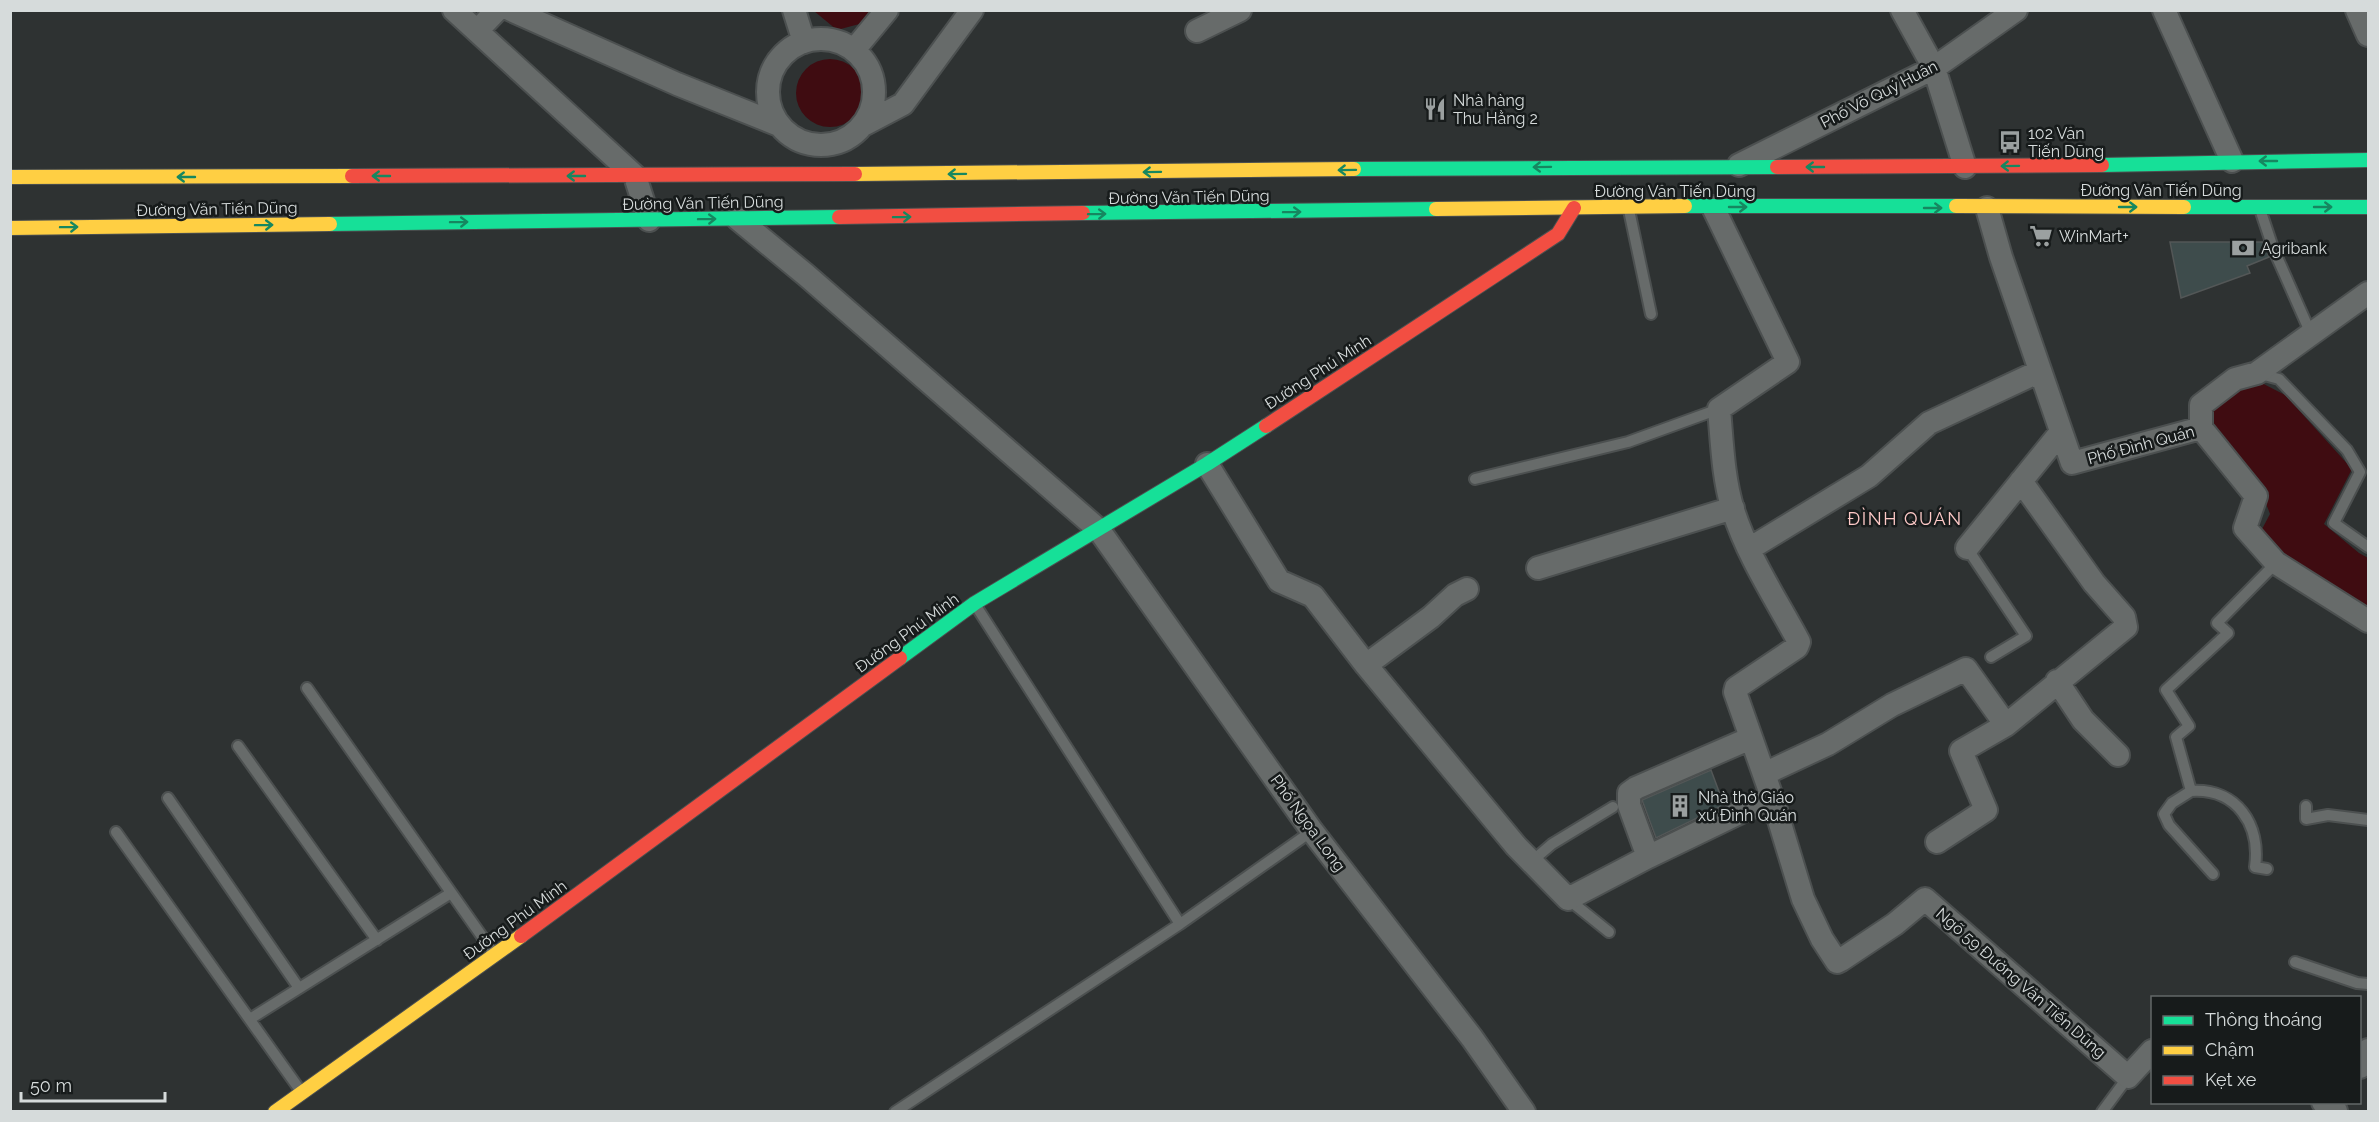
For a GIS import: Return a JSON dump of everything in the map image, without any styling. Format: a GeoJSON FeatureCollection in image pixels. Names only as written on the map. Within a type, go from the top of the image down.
{"type":"FeatureCollection","features":[{"type":"Feature","properties":{"kind":"main road","name":"Đường Văn Tiến Dũng"},"geometry":{"type":"LineString","coordinates":[[10,177],[789,176],[1600,166],[1965,167],[2368,160]]}},
{"type":"Feature","properties":{"kind":"main road","name":"Đường Văn Tiến Dũng"},"geometry":{"type":"LineString","coordinates":[[10,228],[1628,206],[2368,207]]}},
{"type":"Feature","properties":{"kind":"main road","name":"Đường Phú Minh"},"geometry":{"type":"LineString","coordinates":[[275,1112],[495,955],[975,603],[1207,464],[1558,234],[1574,208]]}},
{"type":"Feature","properties":{"kind":"street"},"geometry":{"type":"LineString","coordinates":[[454,10],[635,176],[649,220]]}},
{"type":"Feature","properties":{"kind":"street"},"geometry":{"type":"LineString","coordinates":[[477,32],[497,10]]}},
{"type":"Feature","properties":{"kind":"street"},"geometry":{"type":"LineString","coordinates":[[511,10],[677,84],[779,125],[793,138],[810,145],[831,145],[850,138],[865,124],[903,104],[972,10]]}},
{"type":"Feature","properties":{"kind":"street"},"geometry":{"type":"LineString","coordinates":[[794,10],[804,42]]}},
{"type":"Feature","properties":{"kind":"street"},"geometry":{"type":"LineString","coordinates":[[854,50],[887,10]]}},
{"type":"Feature","properties":{"kind":"street"},"geometry":{"type":"LineString","coordinates":[[1197,31],[1240,10]]}},
{"type":"Feature","properties":{"kind":"street"},"geometry":{"type":"LineString","coordinates":[[1902,10],[1934,68],[1965,167]]}},
{"type":"Feature","properties":{"kind":"street","name":"Phố Võ Quý Huân"},"geometry":{"type":"LineString","coordinates":[[1736,167],[1934,68],[2016,10]]}},
{"type":"Feature","properties":{"kind":"street"},"geometry":{"type":"LineString","coordinates":[[2164,10],[2232,162]]}},
{"type":"Feature","properties":{"kind":"street"},"geometry":{"type":"LineString","coordinates":[[2357,10],[2368,34]]}},
{"type":"Feature","properties":{"kind":"street"},"geometry":{"type":"LineString","coordinates":[[779,125],[769,102],[770,77],[783,55],[804,42],[821,39],[838,42],[854,50],[867,65],[874,84],[873,105],[865,124]]}},
{"type":"Feature","properties":{"kind":"street"},"geometry":{"type":"LineString","coordinates":[[789,176],[810,145]]}},
{"type":"Feature","properties":{"kind":"street"},"geometry":{"type":"LineString","coordinates":[[1713,207],[1788,362],[1719,409]]}},
{"type":"Feature","properties":{"kind":"street","name":"Phố Đình Quán"},"geometry":{"type":"LineString","coordinates":[[1987,208],[2001,256],[2072,463],[2200,428],[2256,496],[2245,528],[2276,563],[2368,621]]}},
{"type":"Feature","properties":{"kind":"street","name":"Phố Ngọa Long"},"geometry":{"type":"LineString","coordinates":[[738,219],[806,275],[1099,530],[1312,831],[1472,1038],[1524,1112]]}},
{"type":"Feature","properties":{"kind":"street"},"geometry":{"type":"LineString","coordinates":[[2200,428],[2201,405],[2235,379],[2257,373],[2368,293]]}},
{"type":"Feature","properties":{"kind":"street"},"geometry":{"type":"LineString","coordinates":[[1749,549],[1869,476],[1929,423],[2040,371]]}},
{"type":"Feature","properties":{"kind":"street","name":"Ngõ 59 Đường Văn Tiến Dũng"},"geometry":{"type":"LineString","coordinates":[[1719,409],[1723,451],[1733,508],[1749,549],[1799,642],[1797,647],[1736,688],[1735,692],[1772,797],[1803,899],[1822,939],[1837,962],[1877,937],[1925,899],[2128,1077]]}},
{"type":"Feature","properties":{"kind":"street"},"geometry":{"type":"LineString","coordinates":[[1966,548],[2061,432]]}},
{"type":"Feature","properties":{"kind":"street"},"geometry":{"type":"LineString","coordinates":[[1207,464],[1279,581],[1312,596],[1366,665],[1531,863],[1568,899],[1772,797]]}},
{"type":"Feature","properties":{"kind":"street"},"geometry":{"type":"LineString","coordinates":[[1938,842],[1986,810],[1961,752],[2006,725],[2057,681],[2126,627],[2124,616],[2094,583],[2021,482]]}},
{"type":"Feature","properties":{"kind":"street"},"geometry":{"type":"LineString","coordinates":[[1538,568],[1733,508]]}},
{"type":"Feature","properties":{"kind":"street"},"geometry":{"type":"LineString","coordinates":[[1366,665],[1431,617],[1455,594],[1467,589]]}},
{"type":"Feature","properties":{"kind":"street"},"geometry":{"type":"LineString","coordinates":[[1764,774],[1828,744],[1892,705],[1966,669],[2006,725]]}},
{"type":"Feature","properties":{"kind":"street"},"geometry":{"type":"LineString","coordinates":[[2057,681],[2083,720],[2118,754]]}},
{"type":"Feature","properties":{"kind":"street"},"geometry":{"type":"LineString","coordinates":[[1648,857],[1629,805],[1629,794],[1636,788],[1751,738]]}},
{"type":"Feature","properties":{"kind":"street"},"geometry":{"type":"LineString","coordinates":[[2361,1065],[2368,1050]]}},
{"type":"Feature","properties":{"kind":"street"},"geometry":{"type":"LineString","coordinates":[[2128,1077],[2151,1052]]}},
{"type":"Feature","properties":{"kind":"lane"},"geometry":{"type":"LineString","coordinates":[[1628,206],[1651,314]]}},
{"type":"Feature","properties":{"kind":"lane"},"geometry":{"type":"LineString","coordinates":[[2259,206],[2272,248],[2311,334]]}},
{"type":"Feature","properties":{"kind":"lane"},"geometry":{"type":"LineString","coordinates":[[2257,373],[2279,379],[2347,450],[2360,472],[2334,523],[2368,547]]}},
{"type":"Feature","properties":{"kind":"lane"},"geometry":{"type":"LineString","coordinates":[[1475,479],[1628,442],[1719,409]]}},
{"type":"Feature","properties":{"kind":"lane"},"geometry":{"type":"LineString","coordinates":[[1966,548],[2026,636],[1991,657]]}},
{"type":"Feature","properties":{"kind":"lane"},"geometry":{"type":"LineString","coordinates":[[2191,791],[2176,737],[2189,726],[2166,690],[2228,633],[2217,623],[2276,563]]}},
{"type":"Feature","properties":{"kind":"lane"},"geometry":{"type":"LineString","coordinates":[[975,603],[1180,924]]}},
{"type":"Feature","properties":{"kind":"lane"},"geometry":{"type":"LineString","coordinates":[[307,688],[495,955]]}},
{"type":"Feature","properties":{"kind":"lane"},"geometry":{"type":"LineString","coordinates":[[238,746],[377,940]]}},
{"type":"Feature","properties":{"kind":"lane"},"geometry":{"type":"LineString","coordinates":[[2213,874],[2175,832],[2164,814],[2172,803],[2191,791],[2202,790],[2225,797],[2246,817],[2255,834],[2257,850],[2255,867],[2267,869]]}},
{"type":"Feature","properties":{"kind":"lane"},"geometry":{"type":"LineString","coordinates":[[168,798],[299,988]]}},
{"type":"Feature","properties":{"kind":"lane"},"geometry":{"type":"LineString","coordinates":[[2306,806],[2306,819],[2328,815],[2368,819]]}},
{"type":"Feature","properties":{"kind":"lane"},"geometry":{"type":"LineString","coordinates":[[1531,863],[1552,844],[1613,807]]}},
{"type":"Feature","properties":{"kind":"lane"},"geometry":{"type":"LineString","coordinates":[[895,1112],[1180,924],[1312,831]]}},
{"type":"Feature","properties":{"kind":"lane"},"geometry":{"type":"LineString","coordinates":[[116,832],[302,1092]]}},
{"type":"Feature","properties":{"kind":"lane"},"geometry":{"type":"LineString","coordinates":[[250,1020],[452,893]]}},
{"type":"Feature","properties":{"kind":"lane"},"geometry":{"type":"LineString","coordinates":[[1568,899],[1609,932]]}},
{"type":"Feature","properties":{"kind":"lane"},"geometry":{"type":"LineString","coordinates":[[2295,962],[2356,984],[2368,984]]}},
{"type":"Feature","properties":{"kind":"lane"},"geometry":{"type":"LineString","coordinates":[[2102,1112],[2128,1077]]}},
{"type":"Feature","properties":{"kind":"shaded area"},"geometry":{"type":"Polygon","coordinates":[[[814,11],[874,11],[863,23],[837,30],[814,11]]]}},
{"type":"Feature","properties":{"kind":"shaded area"},"geometry":{"type":"Polygon","coordinates":[[[830,59],[843,62],[854,69],[861,80],[864,93],[861,106],[854,117],[843,124],[830,127],[817,124],[806,117],[799,106],[796,93],[799,80],[806,69],[817,62],[830,59]]]}},
{"type":"Feature","properties":{"kind":"shaded area"},"geometry":{"type":"Polygon","coordinates":[[[2254,379],[2285,395],[2352,469],[2324,524],[2368,558],[2368,616],[2266,540],[2261,531],[2270,514],[2265,500],[2245,465],[2211,423],[2213,407],[2254,379]]]}},
{"type":"Feature","properties":{"kind":"building"},"geometry":{"type":"Polygon","coordinates":[[[2170,242],[2263,242],[2269,257],[2247,266],[2250,273],[2181,298],[2170,242]]]}},
{"type":"Feature","properties":{"kind":"building","name":"Nhà thờ Giáo xứ Đình Quán"},"geometry":{"type":"Polygon","coordinates":[[[1711,770],[1724,805],[1656,838],[1642,800],[1711,770]]]}},
{"type":"Feature","properties":{"kind":"traffic: fast"},"geometry":{"type":"LineString","coordinates":[[2102,165],[2368,160]]}},
{"type":"Feature","properties":{"kind":"traffic: fast"},"geometry":{"type":"LineString","coordinates":[[1354,169],[1777,167]]}},
{"type":"Feature","properties":{"kind":"traffic: fast"},"geometry":{"type":"LineString","coordinates":[[1685,206],[1956,206]]}},
{"type":"Feature","properties":{"kind":"traffic: fast"},"geometry":{"type":"LineString","coordinates":[[2184,207],[2368,207]]}},
{"type":"Feature","properties":{"kind":"traffic: fast"},"geometry":{"type":"LineString","coordinates":[[1083,213],[1436,209]]}},
{"type":"Feature","properties":{"kind":"traffic: fast"},"geometry":{"type":"LineString","coordinates":[[330,224],[839,217]]}},
{"type":"Feature","properties":{"kind":"traffic: fast"},"geometry":{"type":"LineString","coordinates":[[900,658],[975,603],[1207,464],[1266,426]]}},
{"type":"Feature","properties":{"kind":"traffic: slow"},"geometry":{"type":"LineString","coordinates":[[855,174],[1354,169]]}},
{"type":"Feature","properties":{"kind":"traffic: slow"},"geometry":{"type":"LineString","coordinates":[[10,177],[352,176]]}},
{"type":"Feature","properties":{"kind":"traffic: slow"},"geometry":{"type":"LineString","coordinates":[[1436,209],[1685,206]]}},
{"type":"Feature","properties":{"kind":"traffic: slow"},"geometry":{"type":"LineString","coordinates":[[1956,206],[2184,207]]}},
{"type":"Feature","properties":{"kind":"traffic: slow"},"geometry":{"type":"LineString","coordinates":[[10,228],[330,224]]}},
{"type":"Feature","properties":{"kind":"traffic: slow"},"geometry":{"type":"LineString","coordinates":[[275,1112],[521,936]]}},
{"type":"Feature","properties":{"kind":"traffic: jam"},"geometry":{"type":"LineString","coordinates":[[1777,167],[2102,165]]}},
{"type":"Feature","properties":{"kind":"traffic: jam"},"geometry":{"type":"LineString","coordinates":[[352,176],[855,174]]}},
{"type":"Feature","properties":{"kind":"traffic: jam"},"geometry":{"type":"LineString","coordinates":[[1266,426],[1558,234],[1574,208]]}},
{"type":"Feature","properties":{"kind":"traffic: jam"},"geometry":{"type":"LineString","coordinates":[[839,217],[1083,213]]}},
{"type":"Feature","properties":{"kind":"traffic: jam"},"geometry":{"type":"LineString","coordinates":[[521,936],[900,658]]}},
{"type":"Feature","properties":{"kind":"place","name":"Nhà hàng Thu Hằng 2"},"geometry":{"type":"Point","coordinates":[1435,109]}},
{"type":"Feature","properties":{"kind":"place","name":"102 Văn Tiến Dũng"},"geometry":{"type":"Point","coordinates":[2010,142]}},
{"type":"Feature","properties":{"kind":"place","name":"WinMart+"},"geometry":{"type":"Point","coordinates":[2041,236]}},
{"type":"Feature","properties":{"kind":"place","name":"Agribank"},"geometry":{"type":"Point","coordinates":[2243,248]}},
{"type":"Feature","properties":{"kind":"place","name":"Nhà thờ Giáo xứ Đình Quán"},"geometry":{"type":"Point","coordinates":[1680,806]}},
{"type":"Feature","properties":{"kind":"district","name":"ĐÌNH QUÁN"},"geometry":{"type":"Point","coordinates":[1905,518]}}]}
